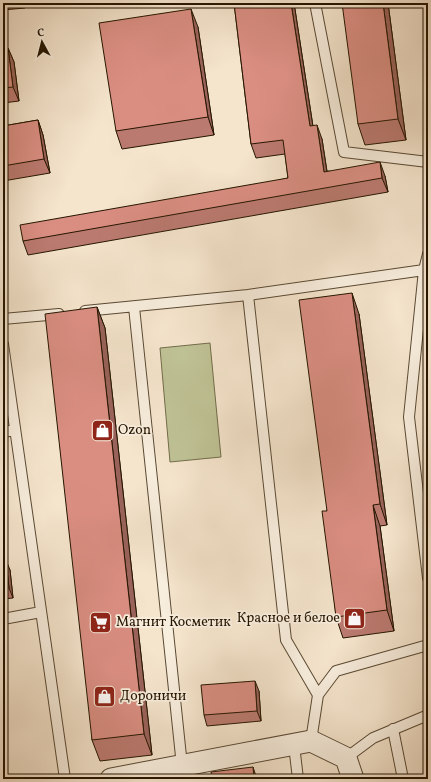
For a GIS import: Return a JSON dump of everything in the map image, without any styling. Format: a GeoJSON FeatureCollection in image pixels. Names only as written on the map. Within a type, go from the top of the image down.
{"type":"FeatureCollection","features":[{"type":"Feature","properties":{"kind":"street"},"geometry":{"type":"LineString","coordinates":[[111,779],[302,743],[346,758],[353,779]]}},
{"type":"Feature","properties":{"kind":"lane"},"geometry":{"type":"LineString","coordinates":[[315,3],[344,152],[428,162]]}},
{"type":"Feature","properties":{"kind":"lane"},"geometry":{"type":"LineString","coordinates":[[428,254],[424,270],[409,417],[428,578]]}},
{"type":"Feature","properties":{"kind":"lane"},"geometry":{"type":"LineString","coordinates":[[3,319],[248,295],[424,270]]}},
{"type":"Feature","properties":{"kind":"lane"},"geometry":{"type":"LineString","coordinates":[[248,295],[286,640],[318,695]]}},
{"type":"Feature","properties":{"kind":"lane"},"geometry":{"type":"LineString","coordinates":[[134,306],[182,766]]}},
{"type":"Feature","properties":{"kind":"lane"},"geometry":{"type":"LineString","coordinates":[[3,344],[65,779]]}},
{"type":"Feature","properties":{"kind":"lane"},"geometry":{"type":"LineString","coordinates":[[3,432],[15,430]]}},
{"type":"Feature","properties":{"kind":"lane"},"geometry":{"type":"LineString","coordinates":[[3,619],[41,612]]}},
{"type":"Feature","properties":{"kind":"lane"},"geometry":{"type":"LineString","coordinates":[[298,779],[302,743],[318,695],[336,670],[428,645]]}},
{"type":"Feature","properties":{"kind":"lane"},"geometry":{"type":"LineString","coordinates":[[346,758],[374,738],[428,715]]}},
{"type":"Feature","properties":{"kind":"lane"},"geometry":{"type":"LineString","coordinates":[[393,729],[403,779]]}},
{"type":"Feature","properties":{"kind":"green space"},"geometry":{"type":"Polygon","coordinates":[[[210,343],[221,457],[170,462],[160,348],[210,343]]]}},
{"type":"Feature","properties":{"kind":"building"},"geometry":{"type":"Polygon","coordinates":[[[234,3],[291,3],[310,126],[317,125],[324,172],[380,162],[382,178],[23,241],[20,225],[288,178],[283,140],[251,144],[234,3]]]}},
{"type":"Feature","properties":{"kind":"building"},"geometry":{"type":"Polygon","coordinates":[[[342,3],[383,3],[398,119],[358,124],[342,3]]]}},
{"type":"Feature","properties":{"kind":"building"},"geometry":{"type":"Polygon","coordinates":[[[191,9],[208,117],[116,131],[99,23],[191,9]]]}},
{"type":"Feature","properties":{"kind":"building"},"geometry":{"type":"Polygon","coordinates":[[[8,48],[13,87],[3,88],[3,49],[8,48]]]}},
{"type":"Feature","properties":{"kind":"building"},"geometry":{"type":"Polygon","coordinates":[[[38,120],[44,159],[3,166],[3,126],[38,120]]]}},
{"type":"Feature","properties":{"kind":"building"},"geometry":{"type":"Polygon","coordinates":[[[352,293],[380,504],[373,505],[387,610],[336,617],[322,511],[327,511],[299,300],[352,293]]]}},
{"type":"Feature","properties":{"kind":"building"},"geometry":{"type":"Polygon","coordinates":[[[97,307],[144,734],[92,740],[45,314],[97,307]]]}},
{"type":"Feature","properties":{"kind":"building"},"geometry":{"type":"Polygon","coordinates":[[[3,560],[6,560],[9,588],[3,589],[3,560]]]}},
{"type":"Feature","properties":{"kind":"building"},"geometry":{"type":"Polygon","coordinates":[[[255,681],[257,711],[204,715],[201,685],[255,681]]]}},
{"type":"Feature","properties":{"kind":"building"},"geometry":{"type":"Polygon","coordinates":[[[253,767],[254,779],[212,779],[211,772],[253,767]]]}},
{"type":"Feature","properties":{"kind":"place","name":"Ozon"},"geometry":{"type":"Point","coordinates":[102,430]}},
{"type":"Feature","properties":{"kind":"place","name":"Красное и белое"},"geometry":{"type":"Point","coordinates":[355,618]}},
{"type":"Feature","properties":{"kind":"place","name":"Магнит Косметик"},"geometry":{"type":"Point","coordinates":[101,622]}},
{"type":"Feature","properties":{"kind":"place","name":"Дороничи"},"geometry":{"type":"Point","coordinates":[105,696]}}]}
